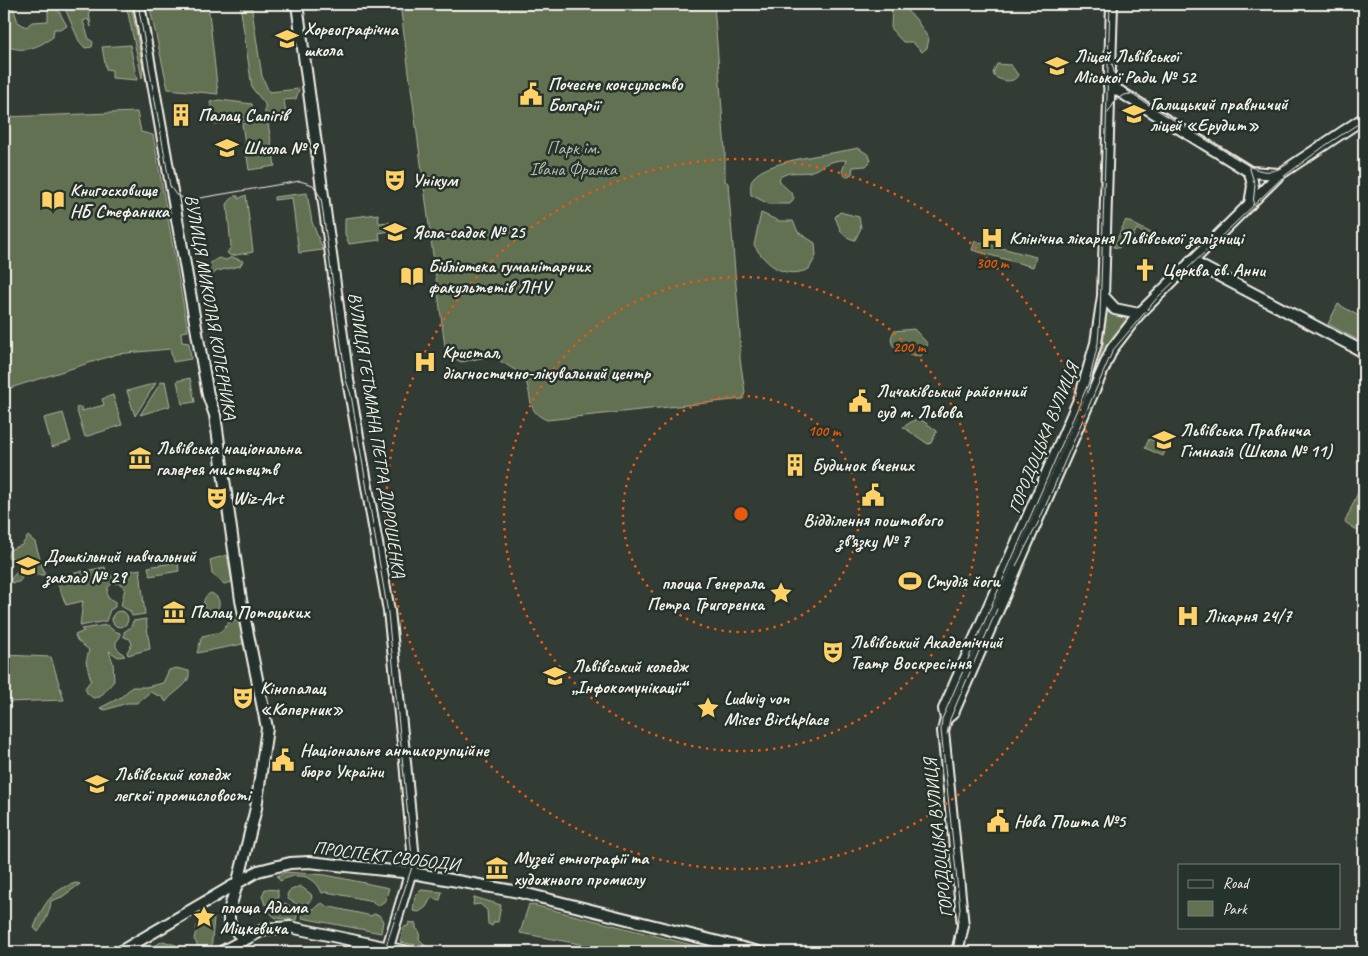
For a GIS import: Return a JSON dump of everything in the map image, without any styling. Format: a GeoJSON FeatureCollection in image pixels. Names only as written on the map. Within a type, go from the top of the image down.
{"type":"FeatureCollection","features":[{"type":"Feature","properties":{"kind":"main road","name":"ВУЛИЦЯ МИКОЛАЯ КОПЕРНИКА"},"geometry":{"type":"LineString","coordinates":[[139,4],[208,395],[215,415],[241,600],[266,728],[256,808],[238,882]]}},
{"type":"Feature","properties":{"kind":"main road","name":"ВУЛИЦЯ ГЕТЬМАНА ПЕТРА ДОРОШЕНКА"},"geometry":{"type":"LineString","coordinates":[[296,4],[348,380],[389,611],[414,861],[412,873],[388,947]]}},
{"type":"Feature","properties":{"kind":"main road","name":"ГОРОДОЦЬКА ВУЛИЦЯ"},"geometry":{"type":"LineString","coordinates":[[957,952],[964,926],[943,731],[946,719],[953,714],[974,652],[1087,380],[1096,343],[1103,296],[1112,4]]}},
{"type":"Feature","properties":{"kind":"main road"},"geometry":{"type":"LineString","coordinates":[[1109,89],[1250,172],[1280,174]]}},
{"type":"Feature","properties":{"kind":"main road","name":"ГОРОДОЦЬКА ВУЛИЦЯ"},"geometry":{"type":"LineString","coordinates":[[974,652],[1112,349],[1139,314],[1280,174],[1364,118]]}},
{"type":"Feature","properties":{"kind":"main road"},"geometry":{"type":"LineString","coordinates":[[1250,172],[1254,186],[1253,202]]}},
{"type":"Feature","properties":{"kind":"main road"},"geometry":{"type":"LineString","coordinates":[[1191,261],[1364,352]]}},
{"type":"Feature","properties":{"kind":"main road"},"geometry":{"type":"LineString","coordinates":[[1103,296],[1115,309],[1139,314]]}},
{"type":"Feature","properties":{"kind":"main road","name":"ПРОСПЕКТ СВОБОДИ"},"geometry":{"type":"LineString","coordinates":[[238,882],[258,871],[290,863],[309,862],[412,873],[525,893],[760,952]]}},
{"type":"Feature","properties":{"kind":"main road"},"geometry":{"type":"LineString","coordinates":[[238,882],[228,911],[229,922],[243,939]]}},
{"type":"Feature","properties":{"kind":"main road"},"geometry":{"type":"LineString","coordinates":[[122,952],[238,882]]}},
{"type":"Feature","properties":{"kind":"main road"},"geometry":{"type":"LineString","coordinates":[[221,952],[265,929],[290,927],[408,952]]}},
{"type":"Feature","properties":{"kind":"green space"},"geometry":{"type":"Polygon","coordinates":[[[4,4],[12,4],[18,22],[26,27],[32,22],[48,21],[48,4],[55,4],[67,26],[62,29],[54,29],[53,37],[35,47],[24,49],[11,48],[4,45],[4,4]]]}},
{"type":"Feature","properties":{"kind":"green space"},"geometry":{"type":"Polygon","coordinates":[[[63,4],[88,4],[91,27],[88,19],[83,21],[89,39],[93,42],[92,47],[85,48],[79,41],[63,4]]]}},
{"type":"Feature","properties":{"kind":"green space"},"geometry":{"type":"Polygon","coordinates":[[[126,4],[131,4],[143,69],[142,78],[126,4]]]}},
{"type":"Feature","properties":{"kind":"green space"},"geometry":{"type":"Polygon","coordinates":[[[149,4],[208,4],[218,94],[168,89],[149,4]]]}},
{"type":"Feature","properties":{"kind":"green space"},"geometry":{"type":"Polygon","coordinates":[[[240,4],[251,4],[262,76],[269,92],[299,89],[296,99],[284,100],[286,113],[268,123],[275,166],[249,170],[242,124],[265,120],[265,104],[252,88],[240,4]]]}},
{"type":"Feature","properties":{"kind":"green space","name":"Парк ім. Івана Франка"},"geometry":{"type":"Polygon","coordinates":[[[400,4],[714,4],[725,150],[725,181],[728,183],[740,335],[740,359],[745,392],[743,399],[547,420],[534,411],[525,381],[511,367],[492,356],[461,362],[446,354],[400,4]]]}},
{"type":"Feature","properties":{"kind":"green space"},"geometry":{"type":"Polygon","coordinates":[[[892,4],[907,4],[908,12],[915,18],[929,39],[927,48],[922,52],[912,42],[903,42],[891,29],[892,4]]]}},
{"type":"Feature","properties":{"kind":"green space"},"geometry":{"type":"Polygon","coordinates":[[[130,45],[137,80],[112,78],[112,70],[106,69],[102,47],[130,45]]]}},
{"type":"Feature","properties":{"kind":"green space"},"geometry":{"type":"Polygon","coordinates":[[[997,64],[1011,65],[1018,75],[1011,81],[995,77],[993,73],[997,64]]]}},
{"type":"Feature","properties":{"kind":"green space"},"geometry":{"type":"Polygon","coordinates":[[[220,100],[252,104],[253,120],[215,124],[210,102],[220,100]]]}},
{"type":"Feature","properties":{"kind":"green space"},"geometry":{"type":"Polygon","coordinates":[[[137,112],[141,132],[153,135],[188,331],[181,332],[182,342],[189,343],[191,359],[173,362],[170,349],[117,354],[4,390],[4,117],[137,112]]]}},
{"type":"Feature","properties":{"kind":"green space"},"geometry":{"type":"Polygon","coordinates":[[[858,148],[869,155],[871,161],[866,166],[853,167],[852,174],[846,177],[842,172],[846,160],[840,160],[813,171],[786,174],[779,178],[794,198],[790,204],[769,204],[751,195],[752,181],[762,171],[788,161],[858,148]]]}},
{"type":"Feature","properties":{"kind":"green space"},"geometry":{"type":"Polygon","coordinates":[[[307,193],[312,222],[323,250],[299,253],[292,198],[274,200],[274,197],[307,193]]]}},
{"type":"Feature","properties":{"kind":"green space"},"geometry":{"type":"Polygon","coordinates":[[[246,195],[253,252],[231,256],[227,253],[231,247],[227,204],[234,196],[238,196],[238,199],[246,195]]]}},
{"type":"Feature","properties":{"kind":"green space"},"geometry":{"type":"Polygon","coordinates":[[[840,212],[859,217],[861,228],[855,240],[844,235],[840,229],[835,217],[840,212]]]}},
{"type":"Feature","properties":{"kind":"green space"},"geometry":{"type":"Polygon","coordinates":[[[761,213],[779,221],[793,221],[798,232],[815,243],[816,256],[809,269],[792,273],[784,272],[764,259],[754,245],[761,213]]]}},
{"type":"Feature","properties":{"kind":"green space"},"geometry":{"type":"Polygon","coordinates":[[[378,214],[379,223],[389,222],[390,231],[379,233],[380,240],[349,244],[345,234],[345,218],[378,214]]]}},
{"type":"Feature","properties":{"kind":"green space"},"geometry":{"type":"Polygon","coordinates":[[[1126,220],[1151,233],[1147,236],[1137,229],[1128,245],[1121,244],[1119,248],[1113,247],[1126,220]]]}},
{"type":"Feature","properties":{"kind":"green space"},"geometry":{"type":"Polygon","coordinates":[[[975,241],[1036,257],[1033,267],[972,250],[975,241]]]}},
{"type":"Feature","properties":{"kind":"green space"},"geometry":{"type":"Polygon","coordinates":[[[232,257],[243,261],[240,266],[217,271],[209,277],[206,273],[214,260],[219,258],[226,260],[232,257]]]}},
{"type":"Feature","properties":{"kind":"green space"},"geometry":{"type":"Polygon","coordinates":[[[1338,304],[1364,319],[1358,340],[1328,324],[1338,304]]]}},
{"type":"Feature","properties":{"kind":"green space"},"geometry":{"type":"Polygon","coordinates":[[[1106,311],[1112,315],[1128,317],[1107,348],[1097,375],[1095,374],[1103,347],[1106,311]]]}},
{"type":"Feature","properties":{"kind":"green space"},"geometry":{"type":"Polygon","coordinates":[[[914,329],[928,344],[921,356],[903,353],[894,347],[892,342],[891,337],[894,331],[914,329]]]}},
{"type":"Feature","properties":{"kind":"green space"},"geometry":{"type":"Polygon","coordinates":[[[190,378],[195,402],[182,404],[177,381],[190,378]]]}},
{"type":"Feature","properties":{"kind":"green space"},"geometry":{"type":"Polygon","coordinates":[[[165,381],[170,406],[140,415],[161,382],[165,381]]]}},
{"type":"Feature","properties":{"kind":"green space"},"geometry":{"type":"Polygon","coordinates":[[[156,383],[135,416],[127,391],[156,383]]]}},
{"type":"Feature","properties":{"kind":"green space"},"geometry":{"type":"Polygon","coordinates":[[[113,395],[122,425],[85,437],[76,408],[81,407],[82,411],[104,405],[102,399],[113,395]]]}},
{"type":"Feature","properties":{"kind":"green space"},"geometry":{"type":"Polygon","coordinates":[[[63,413],[71,441],[52,447],[44,418],[63,413]]]}},
{"type":"Feature","properties":{"kind":"green space"},"geometry":{"type":"Polygon","coordinates":[[[916,419],[923,421],[937,431],[931,443],[928,444],[903,427],[916,419]]]}},
{"type":"Feature","properties":{"kind":"green space"},"geometry":{"type":"Polygon","coordinates":[[[1149,439],[1167,446],[1163,456],[1145,448],[1149,439]]]}},
{"type":"Feature","properties":{"kind":"green space"},"geometry":{"type":"Polygon","coordinates":[[[1364,479],[1364,535],[1345,522],[1364,479]]]}},
{"type":"Feature","properties":{"kind":"green space"},"geometry":{"type":"Polygon","coordinates":[[[28,536],[35,542],[45,575],[24,575],[19,582],[12,583],[11,579],[19,569],[17,560],[8,557],[9,550],[22,545],[28,536]]]}},
{"type":"Feature","properties":{"kind":"green space"},"geometry":{"type":"Polygon","coordinates":[[[227,555],[232,582],[224,584],[212,574],[210,560],[227,555]]]}},
{"type":"Feature","properties":{"kind":"green space"},"geometry":{"type":"Polygon","coordinates":[[[178,562],[179,571],[150,576],[148,567],[178,562]]]}},
{"type":"Feature","properties":{"kind":"green space"},"geometry":{"type":"Polygon","coordinates":[[[105,567],[107,576],[140,569],[145,614],[132,616],[130,611],[121,606],[125,588],[114,583],[109,586],[107,593],[108,598],[115,601],[115,607],[110,610],[106,621],[80,626],[83,601],[66,605],[55,577],[105,567]]]}},
{"type":"Feature","properties":{"kind":"green space"},"geometry":{"type":"Polygon","coordinates":[[[211,593],[217,597],[219,602],[218,608],[213,614],[205,609],[204,604],[205,598],[211,593]]]}},
{"type":"Feature","properties":{"kind":"green space"},"geometry":{"type":"Polygon","coordinates":[[[120,611],[128,619],[120,627],[112,619],[120,611]]]}},
{"type":"Feature","properties":{"kind":"green space"},"geometry":{"type":"Polygon","coordinates":[[[146,619],[150,649],[128,655],[127,652],[132,644],[130,639],[124,637],[124,632],[131,627],[133,621],[146,619]]]}},
{"type":"Feature","properties":{"kind":"green space"},"geometry":{"type":"Polygon","coordinates":[[[239,619],[243,644],[197,653],[202,636],[221,632],[230,621],[239,619]]]}},
{"type":"Feature","properties":{"kind":"green space"},"geometry":{"type":"Polygon","coordinates":[[[107,625],[120,633],[116,647],[125,656],[118,657],[109,651],[113,663],[114,681],[100,697],[93,698],[87,693],[85,688],[91,680],[86,662],[89,650],[77,640],[75,635],[84,631],[81,629],[107,625]]]}},
{"type":"Feature","properties":{"kind":"green space"},"geometry":{"type":"Polygon","coordinates":[[[4,655],[51,657],[64,700],[7,702],[5,686],[9,685],[4,655]]]}},
{"type":"Feature","properties":{"kind":"green space"},"geometry":{"type":"Polygon","coordinates":[[[176,668],[189,671],[189,676],[185,684],[166,702],[162,697],[150,692],[137,703],[127,703],[105,710],[100,708],[121,697],[132,687],[146,687],[163,683],[169,670],[176,668]]]}},
{"type":"Feature","properties":{"kind":"green space"},"geometry":{"type":"Polygon","coordinates":[[[285,872],[326,875],[389,888],[385,901],[379,905],[374,904],[373,901],[326,892],[322,893],[319,886],[304,876],[286,878],[280,881],[277,876],[285,872]]]}},
{"type":"Feature","properties":{"kind":"green space"},"geometry":{"type":"Polygon","coordinates":[[[76,883],[80,884],[62,897],[51,901],[47,917],[38,932],[34,928],[49,899],[60,889],[76,883]]]}},
{"type":"Feature","properties":{"kind":"green space"},"geometry":{"type":"Polygon","coordinates":[[[300,886],[311,894],[312,898],[308,903],[298,905],[288,899],[287,895],[289,891],[300,886]]]}},
{"type":"Feature","properties":{"kind":"green space"},"geometry":{"type":"Polygon","coordinates":[[[265,889],[278,890],[278,900],[265,905],[262,896],[265,889]]]}},
{"type":"Feature","properties":{"kind":"green space"},"geometry":{"type":"Polygon","coordinates":[[[421,890],[442,892],[440,900],[431,898],[426,907],[419,912],[413,911],[415,896],[421,890]]]}},
{"type":"Feature","properties":{"kind":"green space"},"geometry":{"type":"Polygon","coordinates":[[[474,897],[501,905],[498,922],[494,922],[492,926],[488,924],[487,910],[480,904],[473,905],[474,897]]]}},
{"type":"Feature","properties":{"kind":"green space"},"geometry":{"type":"Polygon","coordinates":[[[285,903],[298,911],[296,920],[276,918],[269,912],[285,903]]]}},
{"type":"Feature","properties":{"kind":"green space"},"geometry":{"type":"Polygon","coordinates":[[[322,903],[326,906],[372,916],[373,914],[379,915],[383,921],[381,933],[302,918],[303,910],[314,909],[322,903]]]}},
{"type":"Feature","properties":{"kind":"green space"},"geometry":{"type":"Polygon","coordinates":[[[529,904],[722,952],[623,952],[520,933],[529,904]]]}},
{"type":"Feature","properties":{"kind":"green space"},"geometry":{"type":"Polygon","coordinates":[[[210,915],[214,918],[211,952],[200,950],[194,939],[198,922],[210,915]]]}},
{"type":"Feature","properties":{"kind":"green space"},"geometry":{"type":"Polygon","coordinates":[[[409,922],[416,924],[416,928],[420,932],[419,939],[425,947],[400,942],[404,927],[408,926],[409,922]]]}},
{"type":"Feature","properties":{"kind":"green space"},"geometry":{"type":"Polygon","coordinates":[[[163,941],[182,947],[185,952],[152,952],[151,948],[163,941]]]}},
{"type":"Feature","properties":{"kind":"tram line"},"geometry":{"type":"LineString","coordinates":[[138,4],[170,186],[176,195],[188,200],[300,181],[313,185],[321,198],[346,380],[351,395],[388,613],[412,858],[412,867],[384,952]]}},
{"type":"Feature","properties":{"kind":"tram line"},"geometry":{"type":"LineString","coordinates":[[953,952],[960,909],[941,730],[942,719],[1089,382],[1098,343],[1100,316],[1110,4]]}},
{"type":"Feature","properties":{"kind":"tram line"},"geometry":{"type":"LineString","coordinates":[[1112,63],[1116,80],[1131,94],[1249,166],[1270,171],[1279,169],[1289,163]]}},
{"type":"Feature","properties":{"kind":"tram line"},"geometry":{"type":"LineString","coordinates":[[1108,113],[1120,97],[1131,94]]}},
{"type":"Feature","properties":{"kind":"tram line"},"geometry":{"type":"LineString","coordinates":[[1016,566],[1039,521],[1113,350],[1158,297],[1283,177],[1364,120]]}},
{"type":"Feature","properties":{"kind":"tram line"},"geometry":{"type":"LineString","coordinates":[[1249,166],[1255,185],[1253,205]]}},
{"type":"Feature","properties":{"kind":"tram line"},"geometry":{"type":"LineString","coordinates":[[947,734],[950,719],[997,609]]}},
{"type":"Feature","properties":{"kind":"place","name":"Хореографічна школа"},"geometry":{"type":"Point","coordinates":[287,39]}},
{"type":"Feature","properties":{"kind":"place","name":"Ліцей Львівської Міської Ради № 52"},"geometry":{"type":"Point","coordinates":[1057,66]}},
{"type":"Feature","properties":{"kind":"place","name":"Почесне консульство Болгарії"},"geometry":{"type":"Point","coordinates":[531,94]}},
{"type":"Feature","properties":{"kind":"place","name":"Галицький правничий ліцей «Ерудит»"},"geometry":{"type":"Point","coordinates":[1134,114]}},
{"type":"Feature","properties":{"kind":"place","name":"Палац Сапігів"},"geometry":{"type":"Point","coordinates":[181,115]}},
{"type":"Feature","properties":{"kind":"place","name":"Школа № 9"},"geometry":{"type":"Point","coordinates":[227,148]}},
{"type":"Feature","properties":{"kind":"place","name":"Унікум"},"geometry":{"type":"Point","coordinates":[395,180]}},
{"type":"Feature","properties":{"kind":"place","name":"Книгосховище НБ Стефаника"},"geometry":{"type":"Point","coordinates":[53,200]}},
{"type":"Feature","properties":{"kind":"place","name":"Ясла-садок № 25"},"geometry":{"type":"Point","coordinates":[395,232]}},
{"type":"Feature","properties":{"kind":"place","name":"Клінічна лікарня Львівської залізниці"},"geometry":{"type":"Point","coordinates":[992,238]}},
{"type":"Feature","properties":{"kind":"place","name":"Церква св. Анни"},"geometry":{"type":"Point","coordinates":[1145,270]}},
{"type":"Feature","properties":{"kind":"place","name":"Бібліотека гуманітарних факультетів ЛНУ"},"geometry":{"type":"Point","coordinates":[412,276]}},
{"type":"Feature","properties":{"kind":"place","name":"Кристал, діагностично-лікувальний центр"},"geometry":{"type":"Point","coordinates":[425,362]}},
{"type":"Feature","properties":{"kind":"place","name":"Личаківський районний суд м. Львова"},"geometry":{"type":"Point","coordinates":[860,401]}},
{"type":"Feature","properties":{"kind":"place","name":"Львівська Правнича Гімназія (Школа № 11)"},"geometry":{"type":"Point","coordinates":[1164,440]}},
{"type":"Feature","properties":{"kind":"place","name":"Львівська національна галерея мистецтв"},"geometry":{"type":"Point","coordinates":[140,458]}},
{"type":"Feature","properties":{"kind":"place","name":"Будинок вчених"},"geometry":{"type":"Point","coordinates":[795,465]}},
{"type":"Feature","properties":{"kind":"place","name":"Відділення поштового зв’язку № 7"},"geometry":{"type":"Point","coordinates":[873,495]}},
{"type":"Feature","properties":{"kind":"place","name":"Wiz-Art"},"geometry":{"type":"Point","coordinates":[217,498]}},
{"type":"Feature","properties":{"kind":"place","name":"Дошкільний навчальний заклад № 29"},"geometry":{"type":"Point","coordinates":[28,566]}},
{"type":"Feature","properties":{"kind":"place","name":"Студія йоги"},"geometry":{"type":"Point","coordinates":[910,581]}},
{"type":"Feature","properties":{"kind":"place","name":"площа Генерала Петра Григоренка"},"geometry":{"type":"Point","coordinates":[781,593]}},
{"type":"Feature","properties":{"kind":"place","name":"Палац Потоцьких"},"geometry":{"type":"Point","coordinates":[174,612]}},
{"type":"Feature","properties":{"kind":"place","name":"Лікарня 24/7"},"geometry":{"type":"Point","coordinates":[1188,616]}},
{"type":"Feature","properties":{"kind":"place","name":"Львівський Академічний Театр Воскресіння"},"geometry":{"type":"Point","coordinates":[833,652]}},
{"type":"Feature","properties":{"kind":"place","name":"Львівський коледж „Інфокомунікації“"},"geometry":{"type":"Point","coordinates":[555,676]}},
{"type":"Feature","properties":{"kind":"place","name":"Кінопалац «Коперник»"},"geometry":{"type":"Point","coordinates":[243,698]}},
{"type":"Feature","properties":{"kind":"place","name":"Ludwig von Mises Birthplace"},"geometry":{"type":"Point","coordinates":[708,708]}},
{"type":"Feature","properties":{"kind":"place","name":"Національне антикорупційне бюро України"},"geometry":{"type":"Point","coordinates":[283,760]}},
{"type":"Feature","properties":{"kind":"place","name":"Львівський коледж легкої промисловості"},"geometry":{"type":"Point","coordinates":[97,784]}},
{"type":"Feature","properties":{"kind":"place","name":"Нова Пошта №5"},"geometry":{"type":"Point","coordinates":[998,821]}},
{"type":"Feature","properties":{"kind":"place","name":"Музей етнографії та художнього промислу"},"geometry":{"type":"Point","coordinates":[497,868]}},
{"type":"Feature","properties":{"kind":"place","name":"площа Адама Міцкевича"},"geometry":{"type":"Point","coordinates":[204,917]}}]}
